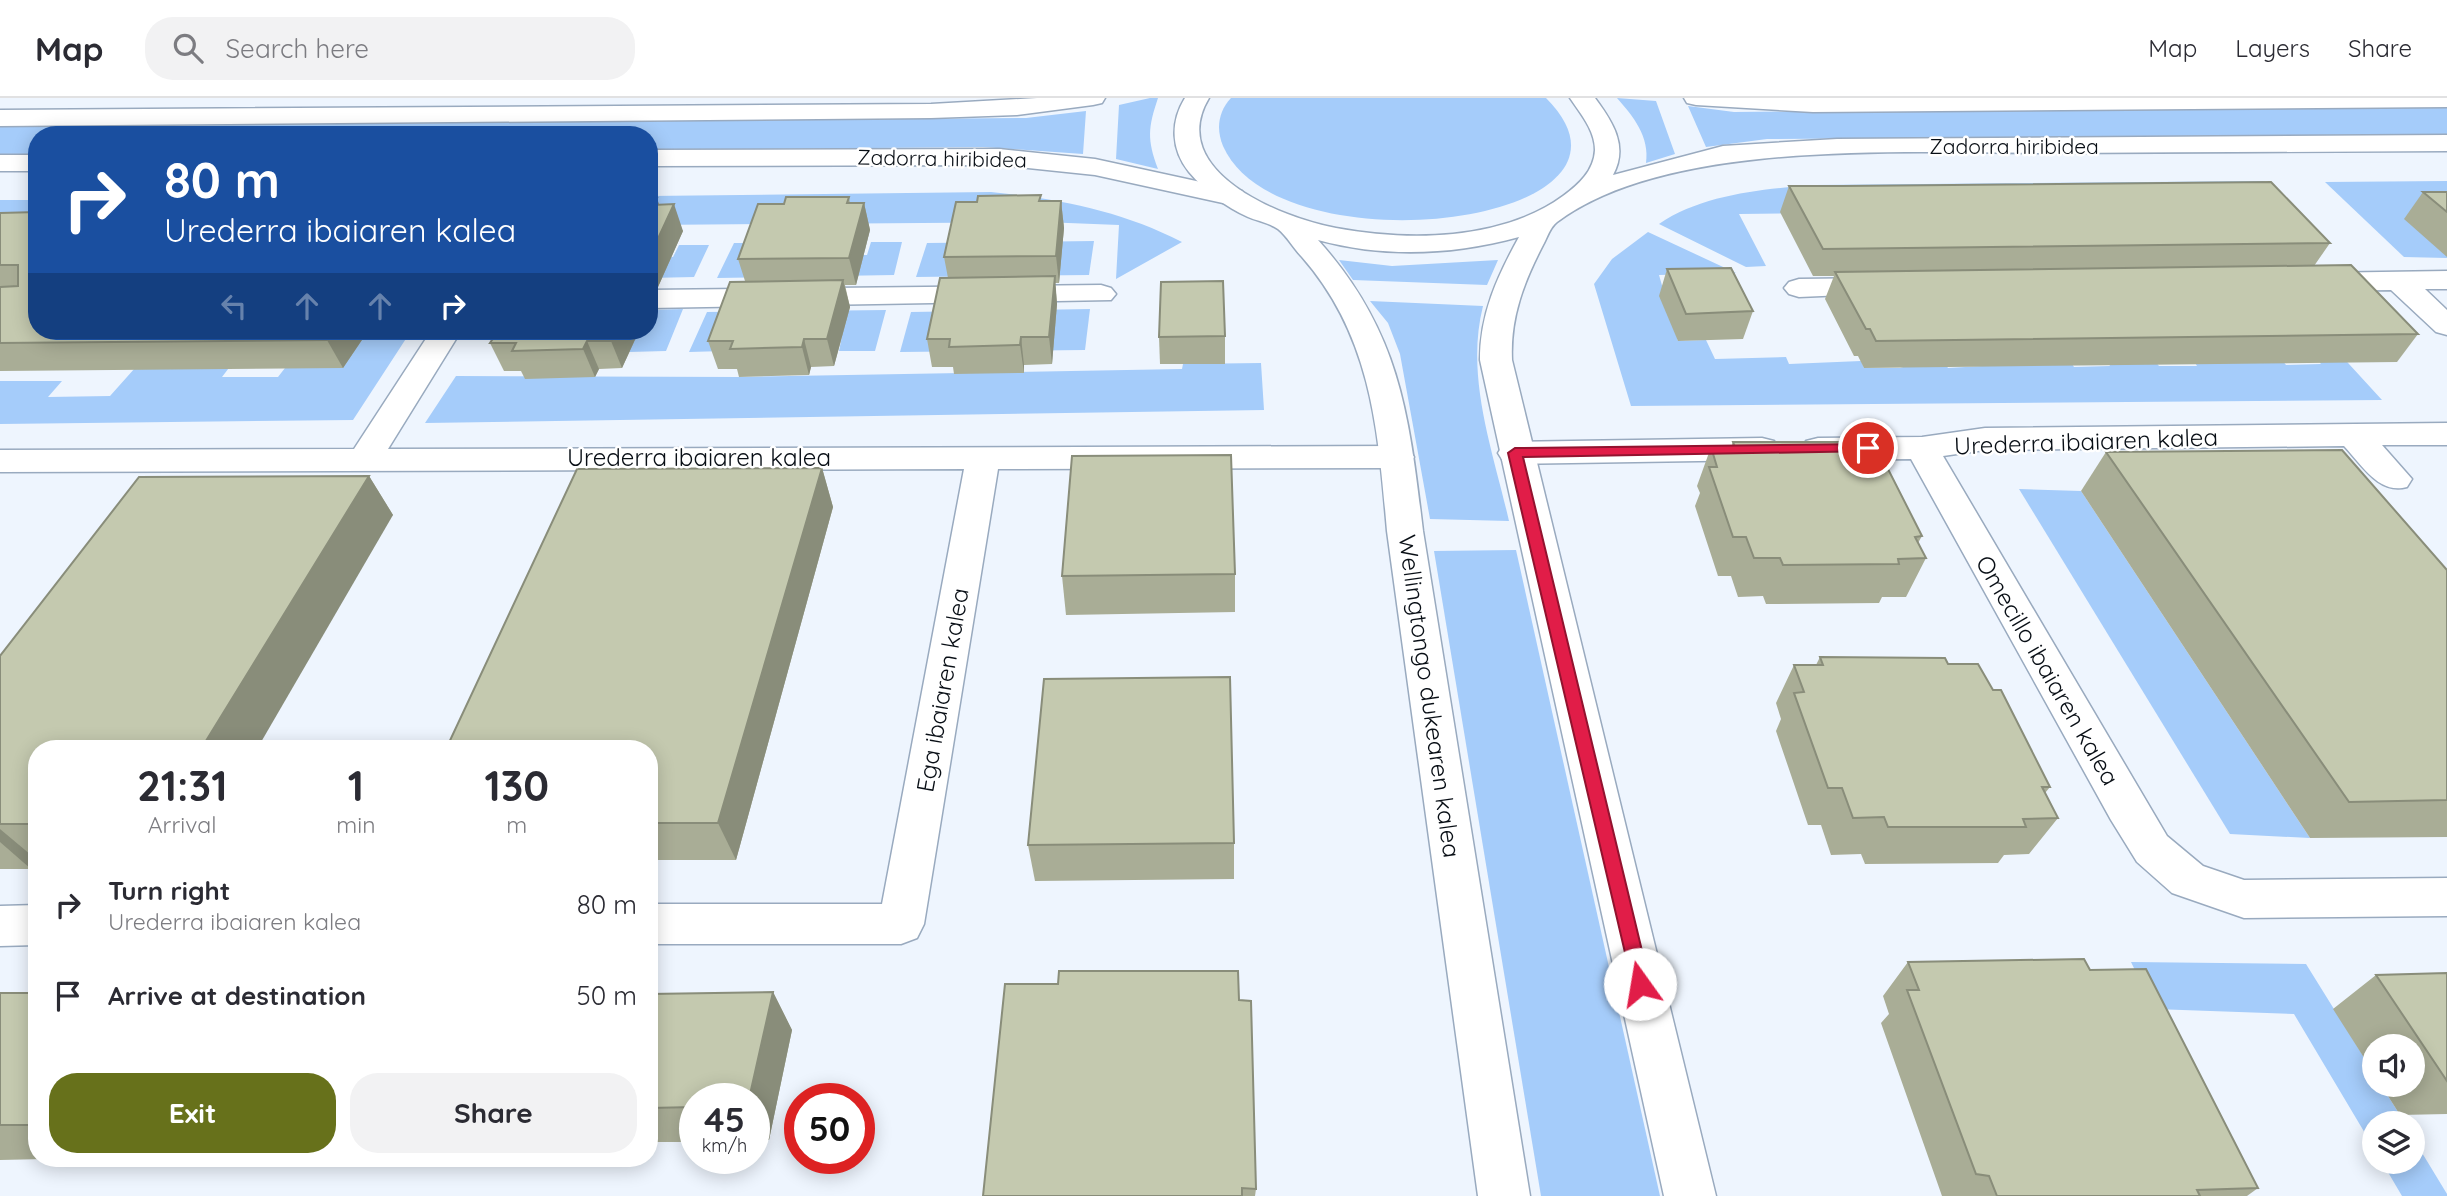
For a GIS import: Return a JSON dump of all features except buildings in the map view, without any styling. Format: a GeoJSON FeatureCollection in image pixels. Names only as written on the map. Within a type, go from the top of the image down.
{"type":"FeatureCollection","features":[{"type":"Feature","properties":{"kind":"street","name":"Zadorra hiribidea"},"geometry":{"type":"LineString","coordinates":[[0,118],[931,111],[1017,108],[1093,98]]}},
{"type":"Feature","properties":{"kind":"street"},"geometry":{"type":"LineString","coordinates":[[1197,98],[1187,120],[1186,139],[1193,159],[1209,179],[1232,197],[1287,223]]}},
{"type":"Feature","properties":{"kind":"street"},"geometry":{"type":"LineString","coordinates":[[1582,98],[1601,122],[1609,145],[1604,170],[1588,193]]}},
{"type":"Feature","properties":{"kind":"street","name":"Zadorra hiribidea"},"geometry":{"type":"LineString","coordinates":[[1696,98],[1813,105],[2447,100]]}},
{"type":"Feature","properties":{"kind":"street","name":"Zadorra hiribidea"},"geometry":{"type":"LineString","coordinates":[[1287,223],[1351,238],[1419,243],[1486,237],[1542,221],[1588,193],[1635,176],[1723,154],[1837,147],[2447,143]]}},
{"type":"Feature","properties":{"kind":"street","name":"Zadorra hiribidea"},"geometry":{"type":"LineString","coordinates":[[658,158],[999,157],[1095,167],[1232,197]]}},
{"type":"Feature","properties":{"kind":"street"},"geometry":{"type":"LineString","coordinates":[[0,163],[28,163]]}},
{"type":"Feature","properties":{"kind":"street"},"geometry":{"type":"LineString","coordinates":[[1542,221],[1505,294],[1494,335],[1515,453],[1690,1196]]}},
{"type":"Feature","properties":{"kind":"street","name":"Wellingtongo dukearen kalea"},"geometry":{"type":"LineString","coordinates":[[1287,223],[1340,285],[1373,344],[1381,372],[1397,457],[1407,544],[1504,1196]]}},
{"type":"Feature","properties":{"kind":"street"},"geometry":{"type":"LineString","coordinates":[[2295,282],[2447,280]]}},
{"type":"Feature","properties":{"kind":"street"},"geometry":{"type":"LineString","coordinates":[[2399,281],[2447,326]]}},
{"type":"Feature","properties":{"kind":"street"},"geometry":{"type":"LineString","coordinates":[[1799,288],[1908,287]]}},
{"type":"Feature","properties":{"kind":"street"},"geometry":{"type":"LineString","coordinates":[[658,299],[1101,294]]}},
{"type":"Feature","properties":{"kind":"street"},"geometry":{"type":"LineString","coordinates":[[365,458],[440,340]]}},
{"type":"Feature","properties":{"kind":"street","name":"Urederra ibaiaren kalea"},"geometry":{"type":"LineString","coordinates":[[1515,453],[1922,448],[1985,439],[2447,434]]}},
{"type":"Feature","properties":{"kind":"street"},"geometry":{"type":"LineString","coordinates":[[2353,435],[2396,479]]}},
{"type":"Feature","properties":{"kind":"street","name":"Omecillo ibaiaren kalea"},"geometry":{"type":"LineString","coordinates":[[1922,448],[2126,808],[2152,849],[2188,880],[2244,899],[2447,897]]}},
{"type":"Feature","properties":{"kind":"street","name":"Urederra ibaiaren kalea"},"geometry":{"type":"LineString","coordinates":[[0,461],[983,456],[1397,457]]}},
{"type":"Feature","properties":{"kind":"street","name":"Ega ibaiaren kalea"},"geometry":{"type":"LineString","coordinates":[[658,924],[901,924],[983,456]]}},
{"type":"Feature","properties":{"kind":"street"},"geometry":{"type":"LineString","coordinates":[[0,926],[28,925]]}},
{"type":"Feature","properties":{"kind":"shaded area"},"geometry":{"type":"Polygon","coordinates":[[[1158,98],[1150,134],[1158,169],[1116,159],[1119,105],[1158,98]]]}},
{"type":"Feature","properties":{"kind":"shaded area"},"geometry":{"type":"Polygon","coordinates":[[[1231,98],[1546,98],[1571,142],[1557,177],[1514,202],[1453,217],[1383,220],[1315,210],[1258,185],[1223,146],[1221,140],[1221,115],[1231,98]]]}},
{"type":"Feature","properties":{"kind":"shaded area"},"geometry":{"type":"Polygon","coordinates":[[[1617,98],[1656,101],[1675,154],[1646,163],[1643,136],[1617,98]]]}},
{"type":"Feature","properties":{"kind":"shaded area"},"geometry":{"type":"Polygon","coordinates":[[[1688,106],[1734,112],[2447,106],[2447,134],[1767,139],[1706,147],[1688,106]]]}},
{"type":"Feature","properties":{"kind":"shaded area"},"geometry":{"type":"Polygon","coordinates":[[[1086,111],[1083,154],[983,147],[658,150],[658,126],[114,126],[1026,118],[1086,111]]]}},
{"type":"Feature","properties":{"kind":"shaded area"},"geometry":{"type":"Polygon","coordinates":[[[0,127],[28,127],[28,154],[0,154],[0,127]]]}},
{"type":"Feature","properties":{"kind":"shaded area"},"geometry":{"type":"Polygon","coordinates":[[[2264,181],[2291,208],[1739,214],[1766,266],[1746,267],[1659,224],[1695,206],[1734,195],[1815,185],[2264,181]]]}},
{"type":"Feature","properties":{"kind":"shaded area"},"geometry":{"type":"Polygon","coordinates":[[[2447,181],[2447,258],[2404,257],[2325,182],[2447,181]]]}},
{"type":"Feature","properties":{"kind":"shaded area"},"geometry":{"type":"Polygon","coordinates":[[[991,192],[1041,198],[1113,214],[1182,242],[1116,279],[1119,225],[1043,222],[658,225],[658,196],[991,192]]]}},
{"type":"Feature","properties":{"kind":"shaded area"},"geometry":{"type":"Polygon","coordinates":[[[0,200],[28,200],[28,226],[0,229],[0,200]]]}},
{"type":"Feature","properties":{"kind":"shaded area"},"geometry":{"type":"Polygon","coordinates":[[[1648,232],[1736,273],[1659,275],[1678,341],[1706,340],[1715,359],[1786,357],[1789,364],[1861,361],[1864,368],[1900,368],[1940,356],[1948,368],[2070,361],[2074,367],[2110,366],[2103,354],[2149,354],[2159,366],[2197,366],[2194,361],[2282,360],[2286,365],[2321,364],[2311,352],[2338,352],[2382,400],[1631,406],[1594,284],[1612,259],[1648,232]]]}},
{"type":"Feature","properties":{"kind":"shaded area"},"geometry":{"type":"Polygon","coordinates":[[[1094,241],[1089,275],[916,277],[927,243],[1094,241]]]}},
{"type":"Feature","properties":{"kind":"shaded area"},"geometry":{"type":"Polygon","coordinates":[[[871,242],[902,242],[894,275],[717,278],[734,243],[867,255],[871,242]]]}},
{"type":"Feature","properties":{"kind":"shaded area"},"geometry":{"type":"Polygon","coordinates":[[[679,245],[709,245],[694,277],[658,278],[658,257],[673,257],[679,245]]]}},
{"type":"Feature","properties":{"kind":"shaded area"},"geometry":{"type":"Polygon","coordinates":[[[1339,260],[1392,266],[1498,260],[1487,285],[1353,280],[1339,260]]]}},
{"type":"Feature","properties":{"kind":"shaded area"},"geometry":{"type":"Polygon","coordinates":[[[1370,301],[1483,306],[1478,333],[1479,387],[1509,521],[1430,519],[1400,354],[1388,323],[1370,301]]]}},
{"type":"Feature","properties":{"kind":"shaded area"},"geometry":{"type":"Polygon","coordinates":[[[683,309],[666,351],[629,352],[622,340],[658,340],[658,310],[683,309]]]}},
{"type":"Feature","properties":{"kind":"shaded area"},"geometry":{"type":"Polygon","coordinates":[[[1090,309],[1085,350],[900,352],[911,312],[1090,309]]]}},
{"type":"Feature","properties":{"kind":"shaded area"},"geometry":{"type":"Polygon","coordinates":[[[886,310],[875,351],[839,351],[842,336],[724,351],[689,352],[707,312],[886,310]]]}},
{"type":"Feature","properties":{"kind":"shaded area"},"geometry":{"type":"Polygon","coordinates":[[[160,340],[250,340],[222,377],[278,377],[285,368],[343,368],[336,340],[405,340],[353,420],[0,424],[0,381],[62,381],[48,397],[110,396],[160,340]]]}},
{"type":"Feature","properties":{"kind":"shaded area"},"geometry":{"type":"Polygon","coordinates":[[[1261,363],[1264,410],[425,423],[456,376],[739,377],[1182,369],[1183,364],[1261,363]]]}},
{"type":"Feature","properties":{"kind":"shaded area"},"geometry":{"type":"Polygon","coordinates":[[[2019,489],[2081,491],[2310,838],[2230,834],[2019,489]]]}},
{"type":"Feature","properties":{"kind":"shaded area"},"geometry":{"type":"Polygon","coordinates":[[[1516,550],[1660,1196],[1541,1196],[1434,551],[1516,550]]]}},
{"type":"Feature","properties":{"kind":"shaded area"},"geometry":{"type":"Polygon","coordinates":[[[2131,962],[2306,964],[2362,1054],[2362,1097],[2389,1097],[2397,1111],[2362,1111],[2362,1128],[2294,1014],[2154,1009],[2131,962]]]}},
{"type":"Feature","properties":{"kind":"shaded area"},"geometry":{"type":"Polygon","coordinates":[[[2425,1158],[2447,1194],[2447,1196],[2402,1196],[2389,1174],[2425,1174],[2425,1158]]]}},
{"type":"Feature","properties":{"kind":"route"},"geometry":{"type":"LineString","coordinates":[[1640,984],[1515,453],[1868,448]]}}]}
